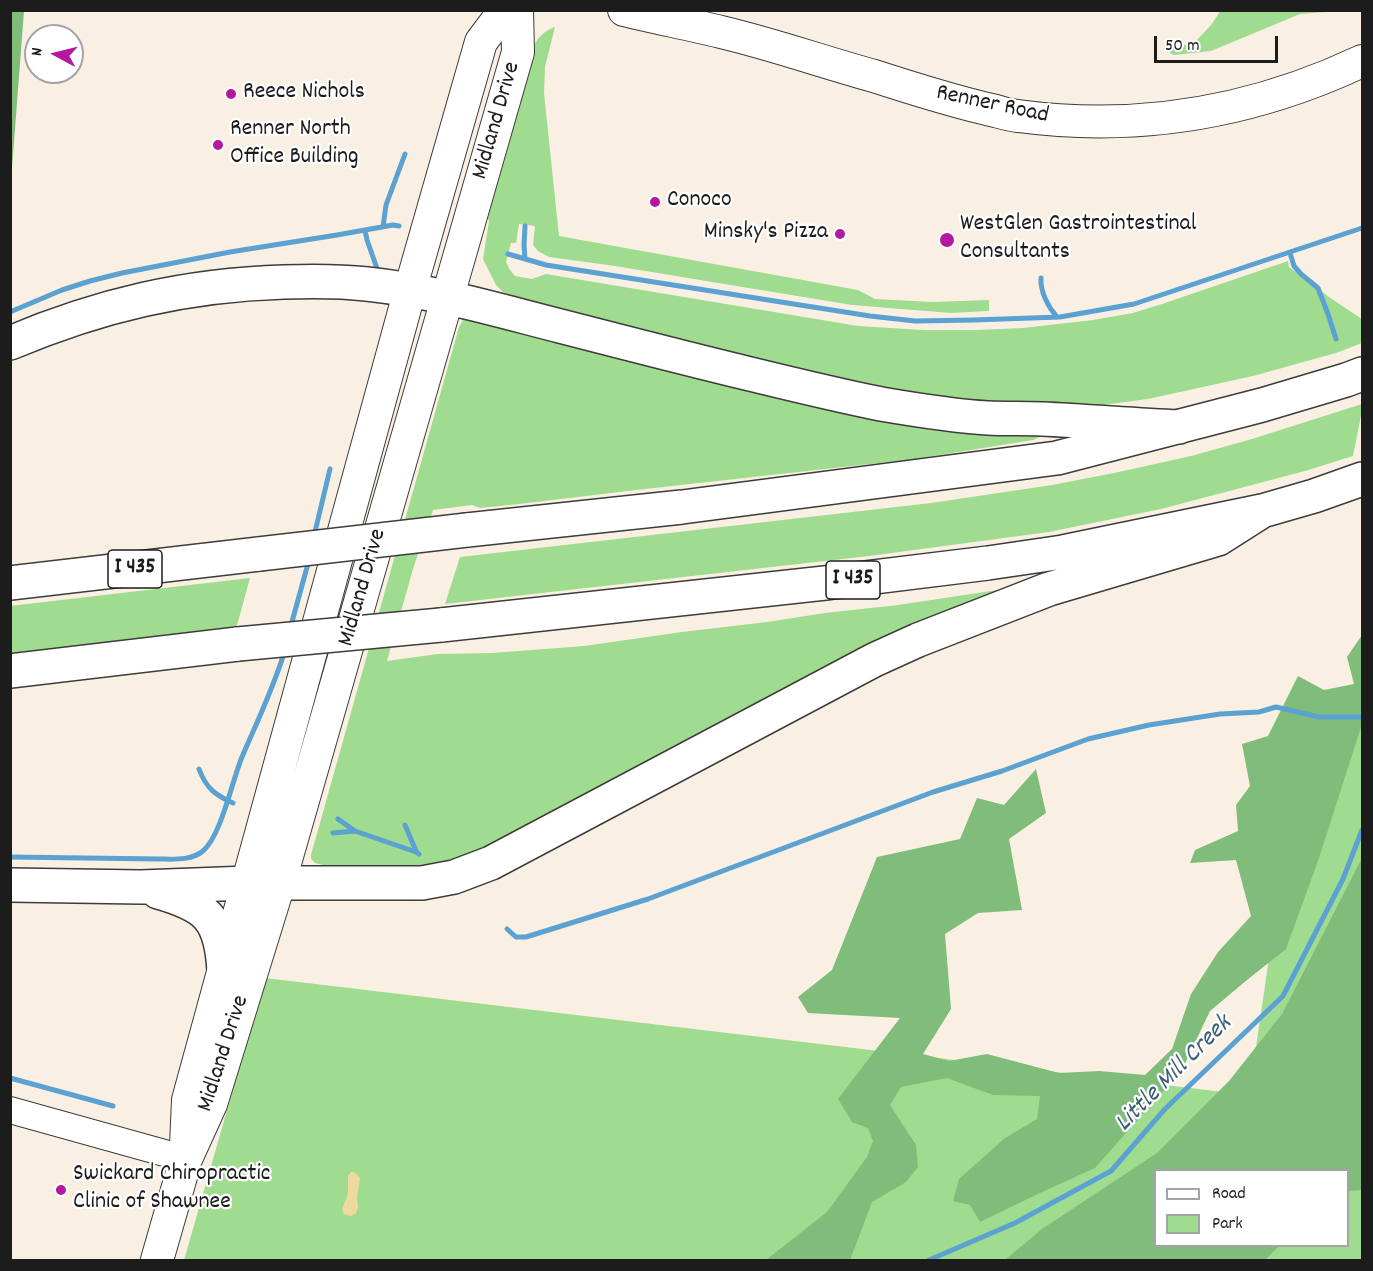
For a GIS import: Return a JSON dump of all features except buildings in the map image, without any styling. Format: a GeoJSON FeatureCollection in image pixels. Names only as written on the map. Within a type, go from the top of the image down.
{"type":"FeatureCollection","features":[{"type":"Feature","properties":{"kind":"highway"},"geometry":{"type":"LineString","coordinates":[[10,343],[50,326],[102,309],[184,291],[221,286],[314,281],[366,284],[448,297],[820,391],[880,404],[986,418],[1179,427]]}},
{"type":"Feature","properties":{"kind":"highway","name":"I 435"},"geometry":{"type":"LineString","coordinates":[[10,583],[682,507],[1057,458],[1179,427],[1354,377]]}},
{"type":"Feature","properties":{"kind":"highway","name":"I 435"},"geometry":{"type":"LineString","coordinates":[[10,671],[238,644],[825,584],[988,563],[1064,552],[1262,512],[1362,479]]}},
{"type":"Feature","properties":{"kind":"highway"},"geometry":{"type":"LineString","coordinates":[[10,885],[141,887],[422,883],[454,877],[491,863],[874,660],[918,640],[1049,589],[1218,539],[1262,512]]}},
{"type":"Feature","properties":{"kind":"highway"},"geometry":{"type":"LineString","coordinates":[[141,887],[183,899],[202,910],[218,932],[224,971]]}},
{"type":"Feature","properties":{"kind":"main road","name":"Midland Drive"},"geometry":{"type":"LineString","coordinates":[[157,1260],[186,1159],[211,1104],[410,290],[481,42],[505,10]]}},
{"type":"Feature","properties":{"kind":"main road","name":"Midland Drive"},"geometry":{"type":"LineString","coordinates":[[186,1159],[188,1100],[224,971],[263,884],[448,297],[518,52],[517,10]]}},
{"type":"Feature","properties":{"kind":"main road","name":"Renner Road"},"geometry":{"type":"LineString","coordinates":[[624,10],[722,32],[969,105],[1015,116],[1044,119],[1082,121],[1179,117],[1230,108],[1280,94],[1362,61]]}},
{"type":"Feature","properties":{"kind":"street"},"geometry":{"type":"LineString","coordinates":[[10,1110],[186,1159]]}},
{"type":"Feature","properties":{"kind":"green space"},"geometry":{"type":"Polygon","coordinates":[[[1221,10],[1328,11],[1300,14],[1211,51],[1174,55],[1170,53],[1170,50],[1196,41],[1221,10]]]}},
{"type":"Feature","properties":{"kind":"green space"},"geometry":{"type":"Polygon","coordinates":[[[10,11],[24,11],[11,181],[10,11]]]}},
{"type":"Feature","properties":{"kind":"green space"},"geometry":{"type":"Polygon","coordinates":[[[555,27],[545,67],[544,93],[559,236],[858,290],[875,299],[932,302],[989,300],[989,311],[951,313],[852,305],[549,257],[533,245],[535,226],[519,224],[516,243],[511,243],[506,262],[515,276],[532,279],[546,274],[858,326],[976,330],[1023,328],[1133,313],[1288,261],[1289,267],[1362,319],[1362,343],[1336,353],[1253,376],[1148,399],[1103,405],[1061,407],[980,405],[838,383],[517,298],[503,292],[496,285],[483,259],[489,221],[486,213],[533,47],[542,34],[555,27]]]}},
{"type":"Feature","properties":{"kind":"green space"},"geometry":{"type":"Polygon","coordinates":[[[464,318],[1041,432],[1042,436],[1033,440],[915,459],[519,504],[480,508],[472,505],[433,510],[413,569],[387,661],[438,654],[492,653],[584,646],[1004,589],[521,835],[427,871],[335,868],[315,863],[311,855],[459,327],[464,318]]]}},
{"type":"Feature","properties":{"kind":"green space"},"geometry":{"type":"Polygon","coordinates":[[[1362,404],[1353,456],[1161,509],[1049,532],[869,556],[445,604],[460,557],[931,503],[1052,485],[1191,456],[1362,404]]]}},
{"type":"Feature","properties":{"kind":"green space"},"geometry":{"type":"Polygon","coordinates":[[[250,578],[236,629],[11,653],[10,606],[250,578]]]}},
{"type":"Feature","properties":{"kind":"green space"},"geometry":{"type":"Polygon","coordinates":[[[1362,635],[1362,724],[1319,858],[1286,949],[1210,1011],[1182,1070],[1095,1168],[980,1222],[970,1205],[953,1201],[959,1179],[1005,1138],[1037,1119],[1040,1096],[993,1095],[947,1078],[901,1087],[890,1105],[916,1145],[918,1167],[906,1182],[872,1202],[850,1260],[766,1260],[827,1212],[867,1157],[873,1141],[868,1128],[852,1122],[838,1099],[900,1018],[808,1013],[798,997],[832,970],[877,857],[960,839],[977,798],[1004,805],[1036,769],[1046,813],[1009,839],[1022,910],[978,913],[945,934],[951,1009],[923,1054],[949,1061],[987,1054],[1059,1073],[1099,1071],[1145,1075],[1172,1049],[1191,994],[1218,952],[1251,916],[1236,860],[1190,863],[1195,850],[1238,831],[1236,805],[1250,786],[1242,744],[1268,736],[1298,676],[1324,690],[1354,684],[1347,657],[1362,635]]]}},
{"type":"Feature","properties":{"kind":"green space"},"geometry":{"type":"Polygon","coordinates":[[[1307,698],[1362,705],[1362,1260],[184,1260],[265,978],[1249,1095],[1307,698]]]}},
{"type":"Feature","properties":{"kind":"green space"},"geometry":{"type":"Polygon","coordinates":[[[1362,858],[1362,1190],[1349,1191],[1349,1169],[1154,1169],[1154,1247],[1278,1247],[1265,1260],[1005,1260],[1042,1229],[1157,1153],[1229,1081],[1282,1014],[1362,858]]]}},
{"type":"Feature","properties":{"kind":"sand"},"geometry":{"type":"Polygon","coordinates":[[[351,1172],[360,1178],[358,1207],[356,1213],[351,1216],[344,1214],[342,1209],[348,1194],[348,1176],[351,1172]]]}},
{"type":"Feature","properties":{"kind":"waterway"},"geometry":{"type":"LineString","coordinates":[[383,227],[386,205],[405,154]]}},
{"type":"Feature","properties":{"kind":"waterway"},"geometry":{"type":"LineString","coordinates":[[10,312],[62,290],[122,273],[230,252],[393,225],[399,226]]}},
{"type":"Feature","properties":{"kind":"waterway"},"geometry":{"type":"LineString","coordinates":[[525,226],[525,259]]}},
{"type":"Feature","properties":{"kind":"waterway"},"geometry":{"type":"LineString","coordinates":[[508,254],[546,265],[870,316],[915,321],[974,320],[1060,317],[1134,304],[1362,228]]}},
{"type":"Feature","properties":{"kind":"waterway"},"geometry":{"type":"LineString","coordinates":[[365,230],[379,274]]}},
{"type":"Feature","properties":{"kind":"waterway"},"geometry":{"type":"LineString","coordinates":[[1290,253],[1294,266],[1318,288],[1336,339]]}},
{"type":"Feature","properties":{"kind":"waterway"},"geometry":{"type":"LineString","coordinates":[[1041,278],[1045,299],[1057,317]]}},
{"type":"Feature","properties":{"kind":"waterway"},"geometry":{"type":"LineString","coordinates":[[314,536],[330,469]]}},
{"type":"Feature","properties":{"kind":"waterway"},"geometry":{"type":"LineString","coordinates":[[290,629],[309,560]]}},
{"type":"Feature","properties":{"kind":"waterway"},"geometry":{"type":"LineString","coordinates":[[10,857],[176,859],[187,858],[203,851],[221,821],[242,757],[271,691],[285,650]]}},
{"type":"Feature","properties":{"kind":"waterway"},"geometry":{"type":"LineString","coordinates":[[507,929],[516,937],[526,937],[648,899],[933,792],[1002,771],[1088,739],[1149,725],[1220,714],[1259,712],[1276,707],[1319,717],[1362,717]]}},
{"type":"Feature","properties":{"kind":"waterway"},"geometry":{"type":"LineString","coordinates":[[199,769],[212,790],[233,803]]}},
{"type":"Feature","properties":{"kind":"waterway"},"geometry":{"type":"LineString","coordinates":[[338,819],[355,831]]}},
{"type":"Feature","properties":{"kind":"waterway"},"geometry":{"type":"LineString","coordinates":[[405,825],[416,851]]}},
{"type":"Feature","properties":{"kind":"waterway","name":"Little Mill Creek"},"geometry":{"type":"LineString","coordinates":[[929,1260],[1015,1223],[1111,1171],[1165,1109],[1283,996],[1343,879],[1362,830]]}},
{"type":"Feature","properties":{"kind":"waterway"},"geometry":{"type":"LineString","coordinates":[[333,833],[355,831],[419,854]]}},
{"type":"Feature","properties":{"kind":"waterway"},"geometry":{"type":"LineString","coordinates":[[10,1078],[113,1106]]}},
{"type":"Feature","properties":{"kind":"place","name":"Reece Nichols"},"geometry":{"type":"Point","coordinates":[231,94]}},
{"type":"Feature","properties":{"kind":"place","name":"Renner North Office Building"},"geometry":{"type":"Point","coordinates":[218,145]}},
{"type":"Feature","properties":{"kind":"place","name":"Conoco"},"geometry":{"type":"Point","coordinates":[655,202]}},
{"type":"Feature","properties":{"kind":"place","name":"Minsky's Pizza"},"geometry":{"type":"Point","coordinates":[840,234]}},
{"type":"Feature","properties":{"kind":"place","name":"WestGlen Gastrointestinal Consultants"},"geometry":{"type":"Point","coordinates":[947,240]}},
{"type":"Feature","properties":{"kind":"place","name":"Swickard Chiropractic Clinic of Shawnee"},"geometry":{"type":"Point","coordinates":[61,1190]}}]}
